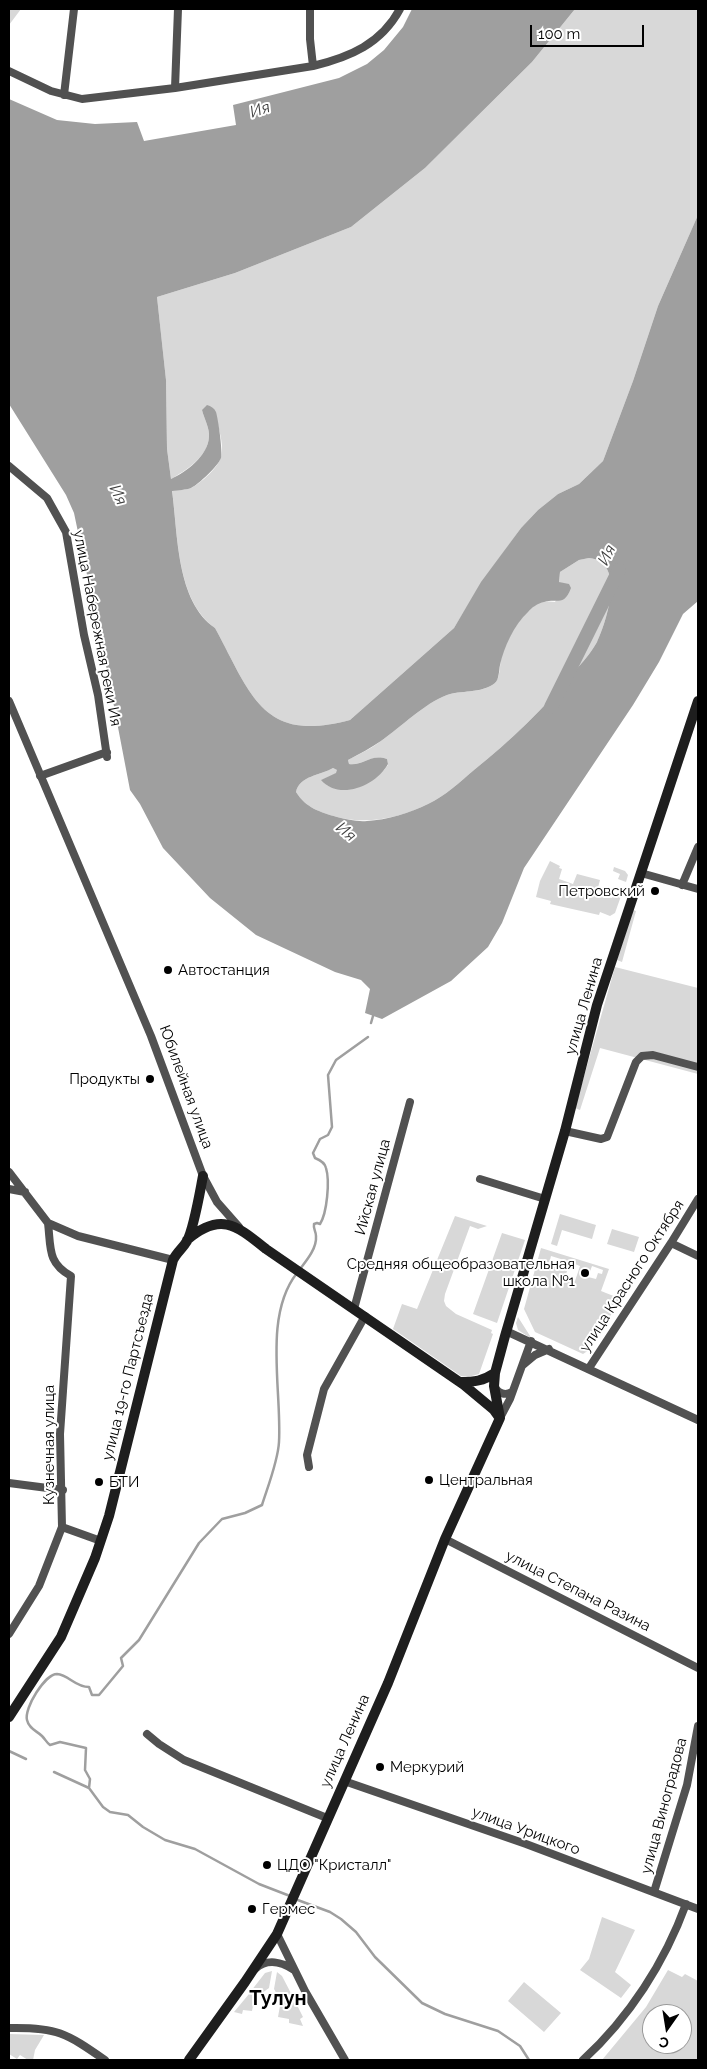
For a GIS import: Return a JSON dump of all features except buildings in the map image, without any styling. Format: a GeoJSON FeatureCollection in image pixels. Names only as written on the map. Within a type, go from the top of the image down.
{"type":"FeatureCollection","features":[{"type":"Feature","properties":{"kind":"main road","name":"улица Ленина"},"geometry":{"type":"LineString","coordinates":[[188,2060],[252,1972],[277,1934],[388,1683],[445,1539],[500,1418],[494,1386],[494,1373],[565,1131],[597,1005],[698,701]]}},
{"type":"Feature","properties":{"kind":"main road","name":"улица 19-го Партсъезда"},"geometry":{"type":"LineString","coordinates":[[9,1717],[61,1637],[79,1599],[101,1541],[173,1260],[187,1240],[200,1198],[203,1176]]}},
{"type":"Feature","properties":{"kind":"main road"},"geometry":{"type":"LineString","coordinates":[[187,1240],[204,1229],[220,1224],[232,1225],[243,1230]]}},
{"type":"Feature","properties":{"kind":"main road","name":"Юбилейная улица"},"geometry":{"type":"LineString","coordinates":[[243,1230],[296,1269],[461,1382],[494,1410],[500,1418]]}},
{"type":"Feature","properties":{"kind":"main road"},"geometry":{"type":"LineString","coordinates":[[461,1382],[485,1380],[494,1373]]}},
{"type":"Feature","properties":{"kind":"street"},"geometry":{"type":"LineString","coordinates":[[64,95],[74,9]]}},
{"type":"Feature","properties":{"kind":"street"},"geometry":{"type":"LineString","coordinates":[[175,88],[178,9]]}},
{"type":"Feature","properties":{"kind":"street"},"geometry":{"type":"LineString","coordinates":[[310,9],[310,39],[313,66]]}},
{"type":"Feature","properties":{"kind":"street"},"geometry":{"type":"LineString","coordinates":[[9,71],[51,91],[82,99],[175,88],[335,61],[360,51],[381,34],[400,9]]}},
{"type":"Feature","properties":{"kind":"street","name":"улица Набережная реки Ия"},"geometry":{"type":"LineString","coordinates":[[9,466],[47,498],[66,532],[74,584],[98,695],[107,755],[40,776]]}},
{"type":"Feature","properties":{"kind":"street","name":"Юбилейная улица"},"geometry":{"type":"LineString","coordinates":[[9,701],[151,1036],[203,1176],[221,1208],[243,1230]]}},
{"type":"Feature","properties":{"kind":"street"},"geometry":{"type":"LineString","coordinates":[[682,885],[698,847]]}},
{"type":"Feature","properties":{"kind":"street"},"geometry":{"type":"LineString","coordinates":[[641,873],[698,889]]}},
{"type":"Feature","properties":{"kind":"street"},"geometry":{"type":"LineString","coordinates":[[565,1131],[601,1139],[607,1137],[636,1062],[642,1056],[653,1055],[698,1067]]}},
{"type":"Feature","properties":{"kind":"street","name":"Ийская улица"},"geometry":{"type":"LineString","coordinates":[[354,1309],[410,1102]]}},
{"type":"Feature","properties":{"kind":"street"},"geometry":{"type":"LineString","coordinates":[[9,1172],[48,1223],[78,1236],[173,1260]]}},
{"type":"Feature","properties":{"kind":"street"},"geometry":{"type":"LineString","coordinates":[[480,1179],[545,1199]]}},
{"type":"Feature","properties":{"kind":"street"},"geometry":{"type":"LineString","coordinates":[[9,1189],[25,1192]]}},
{"type":"Feature","properties":{"kind":"street","name":"улица Красного Октября"},"geometry":{"type":"LineString","coordinates":[[589,1368],[671,1243],[698,1198]]}},
{"type":"Feature","properties":{"kind":"street","name":"Кузнечная улица"},"geometry":{"type":"LineString","coordinates":[[9,1634],[39,1586],[62,1527],[63,1490],[60,1434],[71,1276],[60,1270],[53,1262],[48,1223]]}},
{"type":"Feature","properties":{"kind":"street"},"geometry":{"type":"LineString","coordinates":[[671,1243],[698,1256]]}},
{"type":"Feature","properties":{"kind":"street"},"geometry":{"type":"LineString","coordinates":[[309,1467],[307,1456],[324,1389],[365,1316]]}},
{"type":"Feature","properties":{"kind":"street"},"geometry":{"type":"LineString","coordinates":[[508,1327],[519,1336],[698,1420]]}},
{"type":"Feature","properties":{"kind":"street"},"geometry":{"type":"LineString","coordinates":[[500,1418],[531,1341]]}},
{"type":"Feature","properties":{"kind":"street"},"geometry":{"type":"LineString","coordinates":[[522,1366],[534,1355],[549,1349]]}},
{"type":"Feature","properties":{"kind":"street"},"geometry":{"type":"LineString","coordinates":[[494,1386],[497,1391],[502,1393],[508,1394],[512,1392]]}},
{"type":"Feature","properties":{"kind":"street"},"geometry":{"type":"LineString","coordinates":[[9,1483],[63,1490]]}},
{"type":"Feature","properties":{"kind":"street"},"geometry":{"type":"LineString","coordinates":[[62,1527],[101,1541]]}},
{"type":"Feature","properties":{"kind":"street","name":"улица Степана Разина"},"geometry":{"type":"LineString","coordinates":[[445,1539],[698,1668]]}},
{"type":"Feature","properties":{"kind":"street","name":"улица Виноградова"},"geometry":{"type":"LineString","coordinates":[[654,1892],[687,1785],[698,1726]]}},
{"type":"Feature","properties":{"kind":"street"},"geometry":{"type":"LineString","coordinates":[[147,1734],[184,1760],[327,1818]]}},
{"type":"Feature","properties":{"kind":"street","name":"улица Урицкого"},"geometry":{"type":"LineString","coordinates":[[344,1781],[517,1841],[698,1908]]}},
{"type":"Feature","properties":{"kind":"street"},"geometry":{"type":"LineString","coordinates":[[584,2060],[602,2041],[648,1982],[672,1938],[686,1904]]}},
{"type":"Feature","properties":{"kind":"street"},"geometry":{"type":"LineString","coordinates":[[277,1934],[324,2026],[345,2060]]}},
{"type":"Feature","properties":{"kind":"street"},"geometry":{"type":"LineString","coordinates":[[252,1972],[259,1965],[269,1962],[280,1962],[296,1972]]}},
{"type":"Feature","properties":{"kind":"street"},"geometry":{"type":"LineString","coordinates":[[9,2028],[37,2027],[56,2031],[68,2036],[105,2060]]}},
{"type":"Feature","properties":{"kind":"shaded area"},"geometry":{"type":"Polygon","coordinates":[[[9,9],[21,9],[9,25],[9,9]]]}},
{"type":"Feature","properties":{"kind":"shaded area"},"geometry":{"type":"Polygon","coordinates":[[[575,9],[698,9],[698,215],[658,306],[633,381],[603,461],[579,484],[558,494],[538,510],[521,528],[482,582],[454,628],[350,720],[320,726],[297,725],[278,719],[263,708],[250,692],[215,628],[202,616],[193,601],[186,584],[178,546],[172,490],[191,488],[204,479],[219,461],[222,446],[215,411],[202,410],[209,431],[208,444],[205,451],[183,472],[171,479],[167,449],[166,380],[157,297],[235,273],[351,227],[425,168],[532,62],[575,9]]]}},
{"type":"Feature","properties":{"kind":"shaded area"},"geometry":{"type":"Polygon","coordinates":[[[589,558],[600,562],[607,569],[610,580],[609,607],[597,642],[563,686],[501,748],[440,797],[406,813],[383,819],[348,819],[319,811],[304,802],[296,792],[301,782],[333,768],[337,770],[337,773],[322,780],[329,786],[336,789],[344,789],[361,783],[384,770],[388,765],[387,759],[372,758],[354,764],[349,764],[348,760],[377,744],[422,709],[439,699],[447,695],[484,689],[495,683],[499,675],[501,658],[512,633],[523,616],[537,604],[544,601],[555,602],[564,585],[559,582],[560,572],[579,560],[589,558]]]}},
{"type":"Feature","properties":{"kind":"shaded area"},"geometry":{"type":"Polygon","coordinates":[[[550,861],[562,869],[559,879],[573,884],[577,874],[600,880],[596,895],[612,898],[614,894],[621,896],[615,913],[610,916],[600,912],[599,915],[550,904],[551,901],[536,897],[540,881],[550,861]]]}},
{"type":"Feature","properties":{"kind":"shaded area"},"geometry":{"type":"Polygon","coordinates":[[[614,867],[625,871],[628,875],[626,882],[618,879],[620,874],[613,871],[614,867]]]}},
{"type":"Feature","properties":{"kind":"shaded area"},"geometry":{"type":"Polygon","coordinates":[[[633,910],[636,911],[622,962],[617,960],[633,910]]]}},
{"type":"Feature","properties":{"kind":"shaded area"},"geometry":{"type":"Polygon","coordinates":[[[615,967],[698,988],[698,1074],[600,1048],[580,1110],[575,1108],[615,967]]]}},
{"type":"Feature","properties":{"kind":"shaded area"},"geometry":{"type":"Polygon","coordinates":[[[560,1214],[596,1225],[592,1239],[562,1230],[557,1246],[551,1244],[560,1214]]]}},
{"type":"Feature","properties":{"kind":"shaded area"},"geometry":{"type":"Polygon","coordinates":[[[455,1216],[487,1226],[478,1229],[470,1226],[444,1301],[446,1306],[456,1314],[492,1330],[491,1333],[493,1334],[479,1374],[468,1377],[461,1376],[393,1329],[402,1304],[417,1309],[455,1216]]]}},
{"type":"Feature","properties":{"kind":"shaded area"},"geometry":{"type":"Polygon","coordinates":[[[612,1229],[639,1237],[634,1252],[607,1244],[612,1229]]]}},
{"type":"Feature","properties":{"kind":"shaded area"},"geometry":{"type":"Polygon","coordinates":[[[502,1233],[525,1240],[497,1323],[473,1314],[502,1233]]]}},
{"type":"Feature","properties":{"kind":"shaded area"},"geometry":{"type":"Polygon","coordinates":[[[541,1248],[609,1269],[601,1291],[621,1299],[589,1350],[583,1354],[535,1332],[524,1309],[541,1248]],[[551,1256],[549,1264],[562,1267],[564,1260],[551,1256]],[[570,1262],[565,1277],[575,1281],[580,1266],[570,1262]],[[592,1266],[588,1277],[596,1279],[598,1273],[602,1274],[603,1270],[592,1266]]]}},
{"type":"Feature","properties":{"kind":"shaded area"},"geometry":{"type":"Polygon","coordinates":[[[518,1317],[532,1339],[518,1330],[516,1323],[518,1317]]]}},
{"type":"Feature","properties":{"kind":"shaded area"},"geometry":{"type":"Polygon","coordinates":[[[602,1917],[635,1930],[615,1972],[631,1985],[621,1998],[580,1970],[589,1959],[602,1917]]]}},
{"type":"Feature","properties":{"kind":"shaded area"},"geometry":{"type":"Polygon","coordinates":[[[668,1970],[682,1977],[685,1974],[698,1981],[698,2060],[602,2060],[642,2012],[642,2054],[692,2054],[692,2004],[648,2004],[668,1970]]]}},
{"type":"Feature","properties":{"kind":"shaded area"},"geometry":{"type":"Polygon","coordinates":[[[272,1971],[269,1988],[262,1993],[251,1991],[265,1973],[272,1971]]]}},
{"type":"Feature","properties":{"kind":"shaded area"},"geometry":{"type":"Polygon","coordinates":[[[277,1972],[282,1976],[294,1999],[278,1996],[274,1989],[277,1972]]]}},
{"type":"Feature","properties":{"kind":"shaded area"},"geometry":{"type":"Polygon","coordinates":[[[524,1982],[561,2013],[544,2032],[508,2001],[524,1982]]]}},
{"type":"Feature","properties":{"kind":"shaded area"},"geometry":{"type":"Polygon","coordinates":[[[249,1994],[255,1995],[252,2011],[243,2010],[242,2014],[234,2012],[249,1994]]]}},
{"type":"Feature","properties":{"kind":"shaded area"},"geometry":{"type":"Polygon","coordinates":[[[281,2000],[296,2003],[303,2017],[300,2019],[303,2026],[289,2023],[289,2019],[278,2017],[281,2000]]]}},
{"type":"Feature","properties":{"kind":"shaded area"},"geometry":{"type":"Polygon","coordinates":[[[9,2034],[44,2035],[35,2050],[33,2060],[28,2060],[20,2055],[17,2059],[9,2054],[9,2034]]]}},
{"type":"Feature","properties":{"kind":"water"},"geometry":{"type":"Polygon","coordinates":[[[412,9],[575,9],[532,62],[425,168],[351,227],[235,273],[157,297],[166,380],[167,449],[171,479],[189,468],[205,451],[209,434],[202,410],[207,405],[216,412],[220,435],[221,458],[216,466],[191,488],[172,491],[181,566],[193,601],[202,616],[215,628],[239,674],[263,708],[278,719],[297,725],[320,726],[350,720],[454,628],[481,582],[521,528],[538,510],[558,494],[579,484],[603,461],[633,381],[658,306],[698,215],[698,601],[683,614],[659,662],[633,705],[524,868],[502,923],[488,947],[451,981],[382,1019],[365,1013],[370,989],[361,980],[335,972],[256,935],[210,898],[163,848],[140,804],[130,790],[74,513],[66,495],[9,404],[9,99],[57,120],[95,124],[137,122],[144,141],[236,125],[233,105],[339,78],[367,64],[384,50],[403,27],[412,9]],[[589,558],[579,560],[560,572],[559,582],[569,584],[571,588],[566,598],[560,601],[549,601],[537,605],[523,617],[507,644],[495,683],[483,689],[447,695],[439,699],[422,709],[381,741],[348,760],[349,764],[354,764],[372,758],[387,759],[388,764],[375,779],[357,788],[337,789],[321,780],[336,773],[337,770],[333,768],[301,782],[296,792],[304,802],[314,809],[337,817],[367,821],[390,818],[414,810],[434,801],[452,788],[501,748],[539,712],[595,646],[609,607],[611,593],[607,569],[600,562],[589,558]]]}},
{"type":"Feature","properties":{"kind":"waterway","name":"Ия"},"geometry":{"type":"LineString","coordinates":[[551,707],[619,570]]}},
{"type":"Feature","properties":{"kind":"waterway"},"geometry":{"type":"LineString","coordinates":[[371,1023],[373,1016]]}},
{"type":"Feature","properties":{"kind":"waterway"},"geometry":{"type":"LineString","coordinates":[[300,1269],[313,1249],[316,1240],[314,1224],[320,1224],[326,1205],[328,1189],[326,1168],[322,1162],[315,1158],[313,1153],[320,1139],[328,1135],[332,1127],[328,1075],[336,1060],[368,1037]]}},
{"type":"Feature","properties":{"kind":"waterway"},"geometry":{"type":"LineString","coordinates":[[290,1896],[259,1884],[195,1849],[165,1840],[143,1827],[128,1815],[110,1812],[103,1807],[89,1788],[90,1779],[85,1770],[86,1748],[60,1742],[50,1745],[29,1726],[27,1715],[36,1693],[41,1685],[52,1675],[65,1676],[80,1685],[89,1687],[92,1695],[99,1695],[123,1666],[121,1658],[139,1640],[199,1543],[222,1519],[245,1513],[262,1505],[275,1465],[279,1442],[276,1354],[280,1310],[287,1290],[297,1273]]}},
{"type":"Feature","properties":{"kind":"waterway"},"geometry":{"type":"LineString","coordinates":[[9,1751],[26,1759]]}},
{"type":"Feature","properties":{"kind":"waterway"},"geometry":{"type":"LineString","coordinates":[[54,1772],[89,1788]]}},
{"type":"Feature","properties":{"kind":"waterway"},"geometry":{"type":"LineString","coordinates":[[295,1899],[330,1912],[341,1919],[356,1932],[375,1957],[422,2003],[445,2014],[498,2031],[520,2046],[529,2060]]}},
{"type":"Feature","properties":{"kind":"place","name":"Петровский"},"geometry":{"type":"Point","coordinates":[655,891]}},
{"type":"Feature","properties":{"kind":"place","name":"Автостанция"},"geometry":{"type":"Point","coordinates":[168,970]}},
{"type":"Feature","properties":{"kind":"place","name":"Продукты"},"geometry":{"type":"Point","coordinates":[150,1079]}},
{"type":"Feature","properties":{"kind":"place","name":"Средняя общеобразовательная школа №1"},"geometry":{"type":"Point","coordinates":[585,1273]}},
{"type":"Feature","properties":{"kind":"place","name":"Центральная"},"geometry":{"type":"Point","coordinates":[429,1480]}},
{"type":"Feature","properties":{"kind":"place","name":"БТИ"},"geometry":{"type":"Point","coordinates":[99,1482]}},
{"type":"Feature","properties":{"kind":"place","name":"Меркурий"},"geometry":{"type":"Point","coordinates":[380,1767]}},
{"type":"Feature","properties":{"kind":"place","name":"ЦДО \"Кристалл\""},"geometry":{"type":"Point","coordinates":[267,1865]}},
{"type":"Feature","properties":{"kind":"place","name":"Гермес"},"geometry":{"type":"Point","coordinates":[252,1909]}},
{"type":"Feature","properties":{"kind":"district","name":"Тулун"},"geometry":{"type":"Point","coordinates":[278,1999]}}]}
